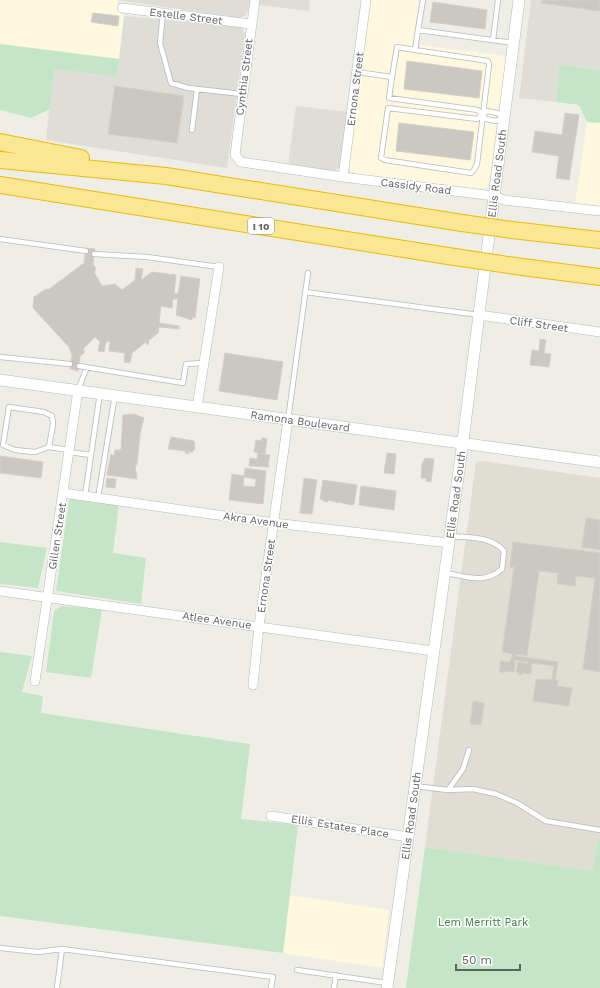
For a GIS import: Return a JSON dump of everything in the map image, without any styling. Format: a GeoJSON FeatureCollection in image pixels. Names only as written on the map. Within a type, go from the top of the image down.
{"type":"FeatureCollection","features":[{"type":"Feature","properties":{"kind":"highway"},"geometry":{"type":"LineString","coordinates":[[0,142],[166,176],[462,223],[600,240]]}},
{"type":"Feature","properties":{"kind":"highway"},"geometry":{"type":"LineString","coordinates":[[0,160],[166,176]]}},
{"type":"Feature","properties":{"kind":"highway","name":"I 10"},"geometry":{"type":"LineString","coordinates":[[0,185],[448,256],[600,278]]}},
{"type":"Feature","properties":{"kind":"street","name":"Cynthia Street"},"geometry":{"type":"LineString","coordinates":[[235,155],[254,0]]}},
{"type":"Feature","properties":{"kind":"street","name":"Ernona Street"},"geometry":{"type":"LineString","coordinates":[[343,177],[366,0]]}},
{"type":"Feature","properties":{"kind":"street","name":"Ellis Road South"},"geometry":{"type":"LineString","coordinates":[[387,986],[433,651],[450,539],[519,0]]}},
{"type":"Feature","properties":{"kind":"street","name":"Estelle Street"},"geometry":{"type":"LineString","coordinates":[[122,8],[251,24]]}},
{"type":"Feature","properties":{"kind":"street","name":"Cassidy Road"},"geometry":{"type":"LineString","coordinates":[[235,155],[241,162],[247,163],[494,196],[504,200],[600,211]]}},
{"type":"Feature","properties":{"kind":"street"},"geometry":{"type":"LineString","coordinates":[[197,408],[219,267]]}},
{"type":"Feature","properties":{"kind":"street","name":"Cliff Street"},"geometry":{"type":"LineString","coordinates":[[479,315],[600,332]]}},
{"type":"Feature","properties":{"kind":"street","name":"Ramona Boulevard"},"geometry":{"type":"LineString","coordinates":[[0,380],[600,462]]}},
{"type":"Feature","properties":{"kind":"street","name":"Gillen Street"},"geometry":{"type":"LineString","coordinates":[[35,681],[78,390]]}},
{"type":"Feature","properties":{"kind":"street","name":"Ernona Street"},"geometry":{"type":"LineString","coordinates":[[253,685],[259,626],[288,420]]}},
{"type":"Feature","properties":{"kind":"street","name":"Akra Avenue"},"geometry":{"type":"LineString","coordinates":[[63,493],[274,522],[450,539]]}},
{"type":"Feature","properties":{"kind":"street","name":"Atlee Avenue"},"geometry":{"type":"LineString","coordinates":[[0,591],[433,651]]}},
{"type":"Feature","properties":{"kind":"street","name":"Ellis Estates Place"},"geometry":{"type":"LineString","coordinates":[[271,816],[408,837]]}},
{"type":"Feature","properties":{"kind":"lane"},"geometry":{"type":"LineString","coordinates":[[415,50],[423,0]]}},
{"type":"Feature","properties":{"kind":"lane"},"geometry":{"type":"LineString","coordinates":[[493,40],[498,0]]}},
{"type":"Feature","properties":{"kind":"lane"},"geometry":{"type":"LineString","coordinates":[[163,13],[160,43],[171,83],[197,89],[242,94]]}},
{"type":"Feature","properties":{"kind":"lane"},"geometry":{"type":"LineString","coordinates":[[418,30],[513,43]]}},
{"type":"Feature","properties":{"kind":"lane"},"geometry":{"type":"LineString","coordinates":[[397,47],[488,61],[477,164],[471,173],[385,160],[381,158],[392,77],[397,47]]}},
{"type":"Feature","properties":{"kind":"lane"},"geometry":{"type":"LineString","coordinates":[[357,72],[392,77]]}},
{"type":"Feature","properties":{"kind":"lane"},"geometry":{"type":"LineString","coordinates":[[192,130],[197,89]]}},
{"type":"Feature","properties":{"kind":"lane"},"geometry":{"type":"LineString","coordinates":[[389,98],[478,110],[486,119],[496,121],[504,118]]}},
{"type":"Feature","properties":{"kind":"lane"},"geometry":{"type":"LineString","coordinates":[[388,108],[477,119],[487,112],[497,113],[504,118]]}},
{"type":"Feature","properties":{"kind":"lane"},"geometry":{"type":"LineString","coordinates":[[0,239],[86,251]]}},
{"type":"Feature","properties":{"kind":"lane"},"geometry":{"type":"LineString","coordinates":[[94,254],[147,257],[219,267]]}},
{"type":"Feature","properties":{"kind":"lane"},"geometry":{"type":"LineString","coordinates":[[288,420],[308,273]]}},
{"type":"Feature","properties":{"kind":"lane"},"geometry":{"type":"LineString","coordinates":[[306,292],[479,315]]}},
{"type":"Feature","properties":{"kind":"lane"},"geometry":{"type":"LineString","coordinates":[[0,357],[70,364]]}},
{"type":"Feature","properties":{"kind":"lane"},"geometry":{"type":"LineString","coordinates":[[79,366],[183,383],[186,364],[205,363]]}},
{"type":"Feature","properties":{"kind":"lane"},"geometry":{"type":"LineString","coordinates":[[78,390],[87,367]]}},
{"type":"Feature","properties":{"kind":"lane"},"geometry":{"type":"LineString","coordinates":[[85,496],[100,393]]}},
{"type":"Feature","properties":{"kind":"lane"},"geometry":{"type":"LineString","coordinates":[[98,498],[115,395]]}},
{"type":"Feature","properties":{"kind":"lane"},"geometry":{"type":"LineString","coordinates":[[49,447],[53,424],[52,416],[44,412],[9,407],[3,445],[15,450],[35,452],[49,447],[91,455]]}},
{"type":"Feature","properties":{"kind":"lane"},"geometry":{"type":"LineString","coordinates":[[445,573],[485,579],[494,577],[502,569],[504,551],[499,545],[486,540],[450,539]]}},
{"type":"Feature","properties":{"kind":"lane"},"geometry":{"type":"LineString","coordinates":[[448,790],[463,769],[469,750]]}},
{"type":"Feature","properties":{"kind":"lane"},"geometry":{"type":"LineString","coordinates":[[415,786],[448,790],[473,789],[496,794],[517,803],[546,821],[600,830]]}},
{"type":"Feature","properties":{"kind":"lane"},"geometry":{"type":"LineString","coordinates":[[0,948],[38,952],[62,950],[273,977],[271,988]]}},
{"type":"Feature","properties":{"kind":"lane"},"geometry":{"type":"LineString","coordinates":[[57,988],[62,950]]}},
{"type":"Feature","properties":{"kind":"lane"},"geometry":{"type":"LineString","coordinates":[[297,970],[387,986]]}},
{"type":"Feature","properties":{"kind":"lane"},"geometry":{"type":"LineString","coordinates":[[334,988],[336,976]]}},
{"type":"Feature","properties":{"kind":"shaded area"},"geometry":{"type":"Polygon","coordinates":[[[0,0],[117,0],[117,10],[124,16],[119,59],[0,44],[0,0]]]}},
{"type":"Feature","properties":{"kind":"shaded area"},"geometry":{"type":"Polygon","coordinates":[[[117,0],[250,0],[246,15],[240,18],[117,0]]]}},
{"type":"Feature","properties":{"kind":"shaded area"},"geometry":{"type":"Polygon","coordinates":[[[259,0],[310,0],[309,11],[259,5],[259,0]]]}},
{"type":"Feature","properties":{"kind":"shaded area"},"geometry":{"type":"Polygon","coordinates":[[[370,0],[419,0],[413,44],[506,56],[491,179],[486,188],[478,190],[352,174],[348,166],[370,0]]]}},
{"type":"Feature","properties":{"kind":"shaded area"},"geometry":{"type":"Polygon","coordinates":[[[531,0],[600,0],[600,70],[559,65],[556,102],[519,98],[531,0]]]}},
{"type":"Feature","properties":{"kind":"shaded area"},"geometry":{"type":"Polygon","coordinates":[[[124,16],[237,26],[243,29],[245,34],[227,168],[46,140],[53,69],[117,77],[124,16]]]}},
{"type":"Feature","properties":{"kind":"shaded area"},"geometry":{"type":"Polygon","coordinates":[[[296,106],[348,112],[341,166],[335,171],[288,165],[296,106]]]}},
{"type":"Feature","properties":{"kind":"shaded area"},"geometry":{"type":"Polygon","coordinates":[[[587,122],[600,123],[600,208],[575,205],[587,122]]]}},
{"type":"Feature","properties":{"kind":"shaded area"},"geometry":{"type":"Polygon","coordinates":[[[482,461],[600,478],[600,841],[597,841],[593,871],[425,847],[476,462],[482,461]]]}},
{"type":"Feature","properties":{"kind":"shaded area"},"geometry":{"type":"Polygon","coordinates":[[[290,895],[389,910],[382,968],[283,953],[290,895]]]}},
{"type":"Feature","properties":{"kind":"green space"},"geometry":{"type":"Polygon","coordinates":[[[0,44],[119,59],[117,77],[54,69],[50,109],[31,118],[0,110],[0,44]]]}},
{"type":"Feature","properties":{"kind":"green space"},"geometry":{"type":"Polygon","coordinates":[[[559,65],[600,70],[600,123],[587,122],[579,105],[556,102],[559,65]]]}},
{"type":"Feature","properties":{"kind":"green space"},"geometry":{"type":"Polygon","coordinates":[[[73,498],[119,504],[113,553],[146,558],[141,604],[56,591],[69,500],[73,498]]]}},
{"type":"Feature","properties":{"kind":"green space"},"geometry":{"type":"Polygon","coordinates":[[[0,542],[47,548],[38,588],[0,584],[0,542]]]}},
{"type":"Feature","properties":{"kind":"green space"},"geometry":{"type":"Polygon","coordinates":[[[61,606],[102,609],[91,678],[46,672],[54,611],[61,606]]]}},
{"type":"Feature","properties":{"kind":"green space"},"geometry":{"type":"Polygon","coordinates":[[[0,652],[32,656],[22,692],[43,696],[41,713],[250,744],[241,819],[298,825],[283,953],[0,916],[0,652]]]}},
{"type":"Feature","properties":{"kind":"green space","name":"Lem Merritt Park"},"geometry":{"type":"Polygon","coordinates":[[[597,841],[600,841],[600,988],[406,988],[425,847],[593,871],[597,841]]]}},
{"type":"Feature","properties":{"kind":"building"},"geometry":{"type":"Polygon","coordinates":[[[542,0],[600,0],[600,11],[541,3],[542,0]]]}},
{"type":"Feature","properties":{"kind":"building"},"geometry":{"type":"Polygon","coordinates":[[[433,2],[487,10],[485,29],[430,22],[433,2]]]}},
{"type":"Feature","properties":{"kind":"building"},"geometry":{"type":"Polygon","coordinates":[[[93,13],[119,16],[118,26],[91,22],[93,13]]]}},
{"type":"Feature","properties":{"kind":"building"},"geometry":{"type":"Polygon","coordinates":[[[407,61],[482,71],[479,98],[404,89],[407,61]]]}},
{"type":"Feature","properties":{"kind":"building"},"geometry":{"type":"Polygon","coordinates":[[[115,86],[184,96],[177,143],[108,134],[115,86]]]}},
{"type":"Feature","properties":{"kind":"building"},"geometry":{"type":"Polygon","coordinates":[[[565,113],[579,115],[569,180],[556,178],[559,156],[532,152],[535,131],[562,135],[565,113]]]}},
{"type":"Feature","properties":{"kind":"building"},"geometry":{"type":"Polygon","coordinates":[[[399,123],[474,132],[470,160],[396,151],[399,123]]]}},
{"type":"Feature","properties":{"kind":"building"},"geometry":{"type":"Polygon","coordinates":[[[86,248],[95,249],[93,264],[96,269],[94,272],[102,286],[115,284],[122,290],[135,280],[136,268],[143,269],[141,280],[152,272],[176,275],[174,293],[178,294],[181,276],[200,279],[195,318],[192,317],[192,320],[176,315],[178,299],[173,299],[172,308],[161,306],[159,323],[179,326],[179,329],[159,327],[158,333],[148,341],[149,343],[147,345],[146,342],[132,353],[130,363],[124,362],[125,353],[109,351],[110,341],[106,342],[104,352],[98,351],[100,342],[95,337],[83,349],[85,352],[80,356],[78,371],[70,369],[72,355],[69,347],[33,308],[34,297],[46,289],[48,290],[84,263],[86,248]]]}},
{"type":"Feature","properties":{"kind":"building"},"geometry":{"type":"Polygon","coordinates":[[[540,339],[546,340],[544,353],[551,354],[549,367],[530,365],[532,350],[539,351],[540,339]]]}},
{"type":"Feature","properties":{"kind":"building"},"geometry":{"type":"Polygon","coordinates":[[[225,353],[283,362],[277,400],[219,391],[225,353]]]}},
{"type":"Feature","properties":{"kind":"building"},"geometry":{"type":"Polygon","coordinates":[[[134,414],[144,418],[140,434],[137,465],[135,465],[137,479],[107,475],[111,454],[114,456],[115,450],[121,450],[123,415],[134,414]]]}},
{"type":"Feature","properties":{"kind":"building"},"geometry":{"type":"Polygon","coordinates":[[[171,437],[194,441],[195,448],[193,452],[188,452],[188,454],[185,453],[186,451],[168,449],[171,437]]]}},
{"type":"Feature","properties":{"kind":"building"},"geometry":{"type":"Polygon","coordinates":[[[262,438],[267,439],[265,454],[262,454],[270,455],[268,464],[269,467],[249,466],[250,458],[257,459],[258,453],[254,452],[256,440],[261,441],[262,438]]]}},
{"type":"Feature","properties":{"kind":"building"},"geometry":{"type":"Polygon","coordinates":[[[387,453],[396,454],[394,474],[384,473],[387,453]]]}},
{"type":"Feature","properties":{"kind":"building"},"geometry":{"type":"Polygon","coordinates":[[[0,456],[43,462],[41,478],[0,473],[0,456]]]}},
{"type":"Feature","properties":{"kind":"building"},"geometry":{"type":"Polygon","coordinates":[[[425,458],[434,459],[431,482],[426,481],[426,478],[421,478],[422,464],[425,458]]]}},
{"type":"Feature","properties":{"kind":"building"},"geometry":{"type":"Polygon","coordinates":[[[245,468],[266,471],[263,504],[229,500],[232,474],[244,476],[245,468]],[[244,477],[243,486],[255,487],[256,479],[244,477]]]}},
{"type":"Feature","properties":{"kind":"building"},"geometry":{"type":"Polygon","coordinates":[[[107,478],[116,479],[115,488],[106,487],[107,478]]]}},
{"type":"Feature","properties":{"kind":"building"},"geometry":{"type":"Polygon","coordinates":[[[304,478],[317,480],[312,514],[300,513],[304,478]]]}},
{"type":"Feature","properties":{"kind":"building"},"geometry":{"type":"Polygon","coordinates":[[[323,480],[357,485],[354,504],[351,505],[328,500],[328,502],[320,499],[323,480]]]}},
{"type":"Feature","properties":{"kind":"building"},"geometry":{"type":"Polygon","coordinates":[[[361,486],[396,491],[394,510],[359,505],[361,486]]]}},
{"type":"Feature","properties":{"kind":"building"},"geometry":{"type":"Polygon","coordinates":[[[586,518],[600,520],[600,550],[582,547],[586,518]]]}},
{"type":"Feature","properties":{"kind":"building"},"geometry":{"type":"Polygon","coordinates":[[[513,542],[600,553],[600,672],[583,669],[595,578],[576,576],[575,586],[557,584],[558,573],[539,571],[527,656],[516,654],[516,656],[558,662],[555,680],[558,680],[557,686],[572,688],[569,706],[533,701],[536,679],[552,679],[554,666],[531,663],[531,674],[522,673],[521,675],[518,675],[519,673],[516,672],[518,662],[528,664],[528,662],[514,660],[514,672],[504,671],[504,673],[499,671],[501,661],[510,662],[513,654],[502,652],[514,567],[510,567],[513,542]]]}},
{"type":"Feature","properties":{"kind":"building"},"geometry":{"type":"Polygon","coordinates":[[[473,701],[484,703],[481,725],[470,724],[473,701]]]}}]}
